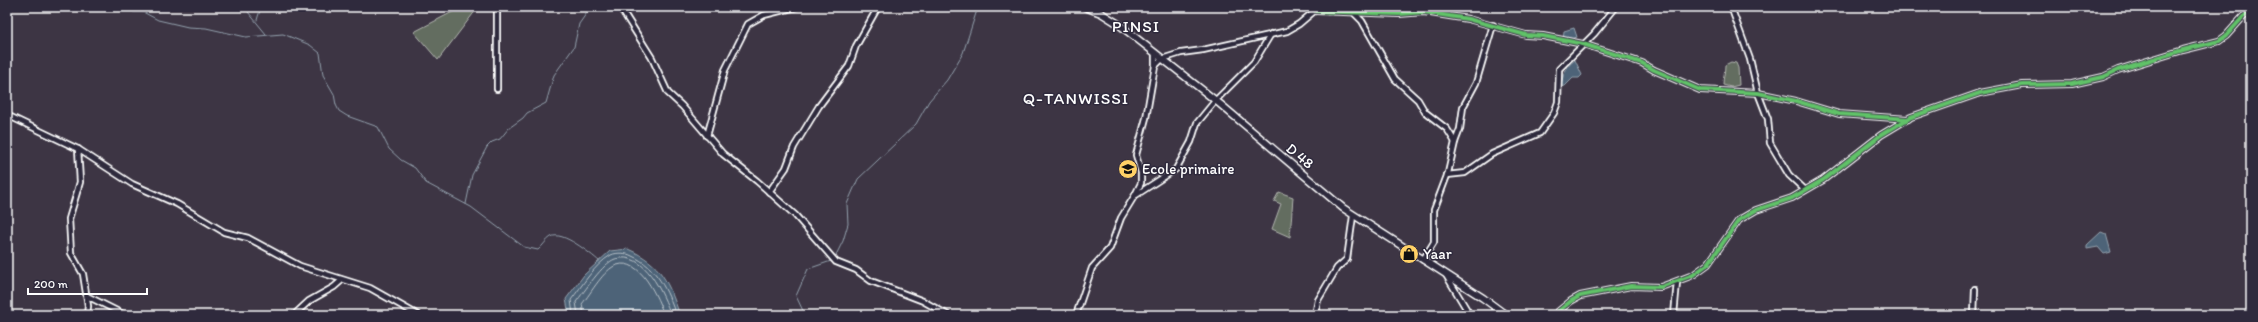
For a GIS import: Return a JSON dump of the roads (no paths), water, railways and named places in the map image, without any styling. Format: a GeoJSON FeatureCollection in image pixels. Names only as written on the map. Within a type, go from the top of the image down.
{"type":"FeatureCollection","features":[{"type":"Feature","properties":{"kind":"street"},"geometry":{"type":"LineString","coordinates":[[497,7],[497,88]]}},
{"type":"Feature","properties":{"kind":"street"},"geometry":{"type":"LineString","coordinates":[[620,7],[652,58],[668,93],[682,106],[723,154],[770,192],[795,215],[836,262],[856,270],[871,280],[923,301],[948,315]]}},
{"type":"Feature","properties":{"kind":"street"},"geometry":{"type":"LineString","coordinates":[[707,136],[725,70],[748,24],[764,15],[796,7]]}},
{"type":"Feature","properties":{"kind":"street"},"geometry":{"type":"LineString","coordinates":[[770,192],[786,168],[794,147],[819,106],[849,66],[856,46],[878,7]]}},
{"type":"Feature","properties":{"kind":"street","name":"D 48"},"geometry":{"type":"LineString","coordinates":[[1085,7],[1110,18],[1162,58],[1353,216],[1445,274],[1506,315]]}},
{"type":"Feature","properties":{"kind":"street"},"geometry":{"type":"LineString","coordinates":[[1348,7],[1362,21],[1395,79],[1418,100],[1425,112],[1447,129],[1454,142]]}},
{"type":"Feature","properties":{"kind":"street"},"geometry":{"type":"LineString","coordinates":[[1448,175],[1465,173],[1472,169],[1481,160],[1536,135],[1546,128],[1558,102],[1559,69],[1594,34],[1616,7]]}},
{"type":"Feature","properties":{"kind":"street"},"geometry":{"type":"LineString","coordinates":[[1731,7],[1750,59],[1758,93],[1768,119],[1770,143],[1789,175],[1805,190]]}},
{"type":"Feature","properties":{"kind":"street"},"geometry":{"type":"LineString","coordinates":[[1155,66],[1162,58],[1291,29],[1318,9],[1354,12],[1430,12],[1493,25],[1526,36],[1543,36],[1583,44],[1642,63],[1654,70],[1700,90],[1758,93],[1796,101],[1838,114],[1908,119]]}},
{"type":"Feature","properties":{"kind":"street"},"geometry":{"type":"LineString","coordinates":[[1554,315],[1571,301],[1580,296],[1631,286],[1661,287],[1693,275],[1708,264],[1739,220],[1756,210],[1792,198],[1823,180],[1881,135],[1908,119],[1980,93],[2022,85],[2072,84],[2103,77],[2118,70],[2183,50],[2219,41],[2251,11]]}},
{"type":"Feature","properties":{"kind":"street"},"geometry":{"type":"LineString","coordinates":[[1423,260],[1434,242],[1434,210],[1448,175],[1454,142],[1460,129],[1463,107],[1476,83],[1493,25]]}},
{"type":"Feature","properties":{"kind":"street"},"geometry":{"type":"LineString","coordinates":[[1136,196],[1176,169],[1191,142],[1197,123],[1215,101],[1254,62],[1271,34]]}},
{"type":"Feature","properties":{"kind":"street"},"geometry":{"type":"LineString","coordinates":[[1076,315],[1092,268],[1110,248],[1121,218],[1136,196],[1141,183],[1141,173],[1137,164],[1136,155],[1146,118],[1155,66],[1155,53]]}},
{"type":"Feature","properties":{"kind":"street"},"geometry":{"type":"LineString","coordinates":[[7,115],[78,149],[132,184],[177,204],[224,232],[248,238],[292,263],[370,288],[418,315]]}},
{"type":"Feature","properties":{"kind":"street"},"geometry":{"type":"LineString","coordinates":[[78,149],[80,182],[69,219],[71,253],[83,274],[87,315]]}},
{"type":"Feature","properties":{"kind":"street"},"geometry":{"type":"LineString","coordinates":[[1315,315],[1318,300],[1337,268],[1347,259],[1353,216]]}},
{"type":"Feature","properties":{"kind":"street"},"geometry":{"type":"LineString","coordinates":[[1445,274],[1470,315]]}},
{"type":"Feature","properties":{"kind":"street"},"geometry":{"type":"LineString","coordinates":[[294,315],[309,301],[334,287],[342,280]]}},
{"type":"Feature","properties":{"kind":"street"},"geometry":{"type":"LineString","coordinates":[[1674,315],[1677,282]]}},
{"type":"Feature","properties":{"kind":"street"},"geometry":{"type":"LineString","coordinates":[[1974,315],[1976,289]]}},
{"type":"Feature","properties":{"kind":"street"},"geometry":{"type":"LineString","coordinates":[[86,296],[125,315]]}},
{"type":"Feature","properties":{"kind":"water"},"geometry":{"type":"Polygon","coordinates":[[[1574,28],[1577,37],[1568,40],[1563,39],[1564,31],[1574,28]]]}},
{"type":"Feature","properties":{"kind":"water"},"geometry":{"type":"Polygon","coordinates":[[[1575,60],[1582,75],[1579,78],[1573,78],[1565,86],[1561,87],[1565,72],[1569,65],[1575,60]]]}},
{"type":"Feature","properties":{"kind":"water"},"geometry":{"type":"Polygon","coordinates":[[[2101,232],[2106,234],[2111,252],[2104,254],[2098,247],[2087,249],[2087,245],[2101,232]]]}},
{"type":"Feature","properties":{"kind":"water"},"geometry":{"type":"Polygon","coordinates":[[[628,249],[649,261],[662,275],[672,293],[680,315],[569,315],[566,299],[584,275],[610,251],[628,249]]]}},
{"type":"Feature","properties":{"kind":"waterway"},"geometry":{"type":"LineString","coordinates":[[122,7],[134,12],[143,12],[158,20],[188,27],[206,28],[246,37],[283,34],[310,45],[320,53],[323,75],[334,94],[339,111],[347,116],[378,127],[389,149],[401,160],[415,168],[426,183],[471,207],[524,247],[538,250],[551,237],[562,237],[590,253],[599,261]]}},
{"type":"Feature","properties":{"kind":"waterway"},"geometry":{"type":"LineString","coordinates":[[244,7],[266,34]]}},
{"type":"Feature","properties":{"kind":"waterway"},"geometry":{"type":"LineString","coordinates":[[257,20],[261,7]]}},
{"type":"Feature","properties":{"kind":"waterway"},"geometry":{"type":"LineString","coordinates":[[466,204],[472,175],[487,147],[492,142],[500,139],[509,128],[523,118],[527,113],[546,103],[554,75],[574,47],[579,24],[591,7]]}},
{"type":"Feature","properties":{"kind":"waterway"},"geometry":{"type":"LineString","coordinates":[[835,257],[843,241],[848,224],[847,204],[858,179],[916,124],[929,101],[947,80],[963,53],[978,7]]}},
{"type":"Feature","properties":{"kind":"waterway"},"geometry":{"type":"LineString","coordinates":[[805,315],[796,296],[808,269],[831,261]]}},
{"type":"Feature","properties":{"kind":"place","name":"Ecole primaire"},"geometry":{"type":"Point","coordinates":[1128,169]}},
{"type":"Feature","properties":{"kind":"place","name":"Yaar"},"geometry":{"type":"Point","coordinates":[1409,254]}},
{"type":"Feature","properties":{"kind":"district","name":"PINSI"},"geometry":{"type":"Point","coordinates":[1136,26]}},
{"type":"Feature","properties":{"kind":"district","name":"Q-TANWISSI"},"geometry":{"type":"Point","coordinates":[1076,98]}}]}
